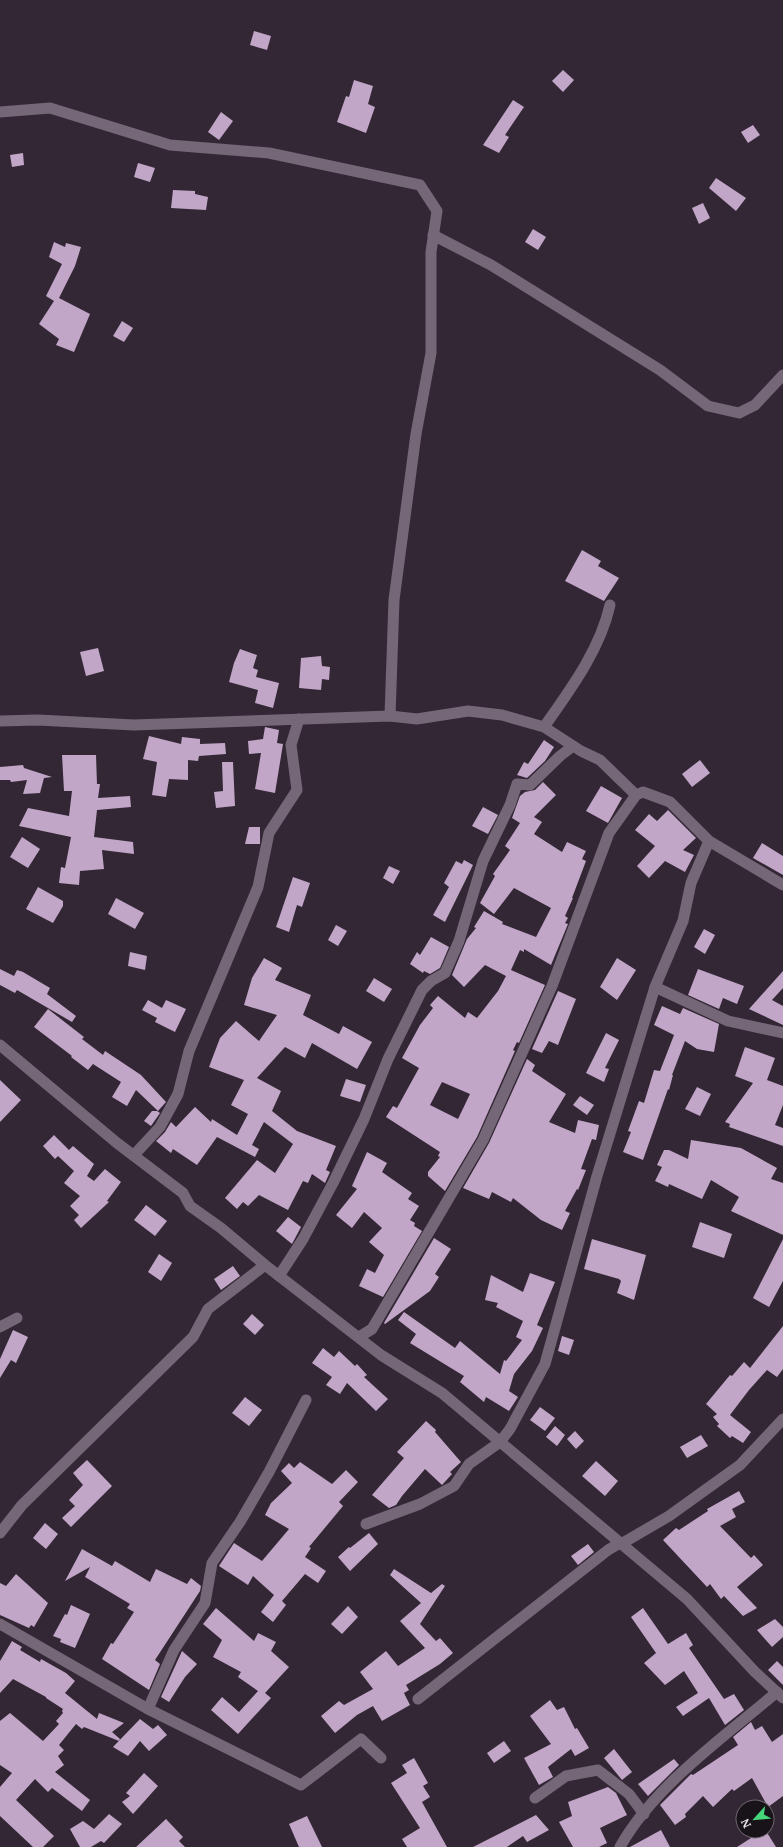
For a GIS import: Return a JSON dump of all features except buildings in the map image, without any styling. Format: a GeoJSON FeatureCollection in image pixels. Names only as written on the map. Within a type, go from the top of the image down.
{"type":"FeatureCollection","features":[{"type":"Feature","properties":{"kind":"street"},"geometry":{"type":"LineString","coordinates":[[0,112],[50,108],[170,145],[269,153],[420,185],[437,211],[431,252],[431,353],[416,434],[394,600],[390,716]]}},
{"type":"Feature","properties":{"kind":"street"},"geometry":{"type":"LineString","coordinates":[[433,235],[490,265],[660,370],[708,406],[739,412],[755,405],[783,375]]}},
{"type":"Feature","properties":{"kind":"street"},"geometry":{"type":"LineString","coordinates":[[544,727],[591,655],[608,617],[610,605]]}},
{"type":"Feature","properties":{"kind":"street"},"geometry":{"type":"LineString","coordinates":[[0,721],[38,720],[134,725],[390,716],[418,719],[468,711],[502,715],[544,727],[573,746],[600,760],[636,795]]}},
{"type":"Feature","properties":{"kind":"street"},"geometry":{"type":"LineString","coordinates":[[134,1155],[160,1127],[178,1094],[189,1050],[258,887],[269,833],[297,790],[291,745],[299,720]]}},
{"type":"Feature","properties":{"kind":"street"},"geometry":{"type":"LineString","coordinates":[[279,1276],[303,1239],[364,1119],[388,1059],[422,990],[431,981],[445,974],[459,941],[483,861],[510,805],[517,784],[530,785],[560,756],[573,746]]}},
{"type":"Feature","properties":{"kind":"street"},"geometry":{"type":"LineString","coordinates":[[359,1337],[372,1329],[483,1140],[552,986],[609,833],[636,795],[643,792],[670,802],[709,841],[783,885]]}},
{"type":"Feature","properties":{"kind":"street"},"geometry":{"type":"LineString","coordinates":[[366,1524],[420,1504],[454,1486],[469,1464],[500,1442],[510,1429],[545,1364],[597,1176],[655,988],[683,921],[691,883],[709,841]]}},
{"type":"Feature","properties":{"kind":"street"},"geometry":{"type":"LineString","coordinates":[[655,988],[728,1021],[783,1033]]}},
{"type":"Feature","properties":{"kind":"street"},"geometry":{"type":"LineString","coordinates":[[0,1045],[134,1155],[183,1193],[190,1206],[381,1355],[442,1393],[687,1599],[755,1672],[780,1695],[693,1763],[662,1792],[633,1826],[620,1847]]}},
{"type":"Feature","properties":{"kind":"street"},"geometry":{"type":"LineString","coordinates":[[0,1533],[22,1505],[192,1336],[208,1309],[265,1265]]}},
{"type":"Feature","properties":{"kind":"street"},"geometry":{"type":"LineString","coordinates":[[0,1327],[17,1318]]}},
{"type":"Feature","properties":{"kind":"street"},"geometry":{"type":"LineString","coordinates":[[148,1709],[174,1650],[205,1603],[212,1563],[240,1522],[269,1472],[306,1400]]}},
{"type":"Feature","properties":{"kind":"street"},"geometry":{"type":"LineString","coordinates":[[418,1700],[602,1555],[669,1516],[740,1466],[783,1419]]}},
{"type":"Feature","properties":{"kind":"street"},"geometry":{"type":"LineString","coordinates":[[0,1624],[148,1709],[301,1785],[361,1739],[381,1758]]}},
{"type":"Feature","properties":{"kind":"street"},"geometry":{"type":"LineString","coordinates":[[535,1798],[566,1776],[598,1770],[629,1794],[644,1814]]}}]}
